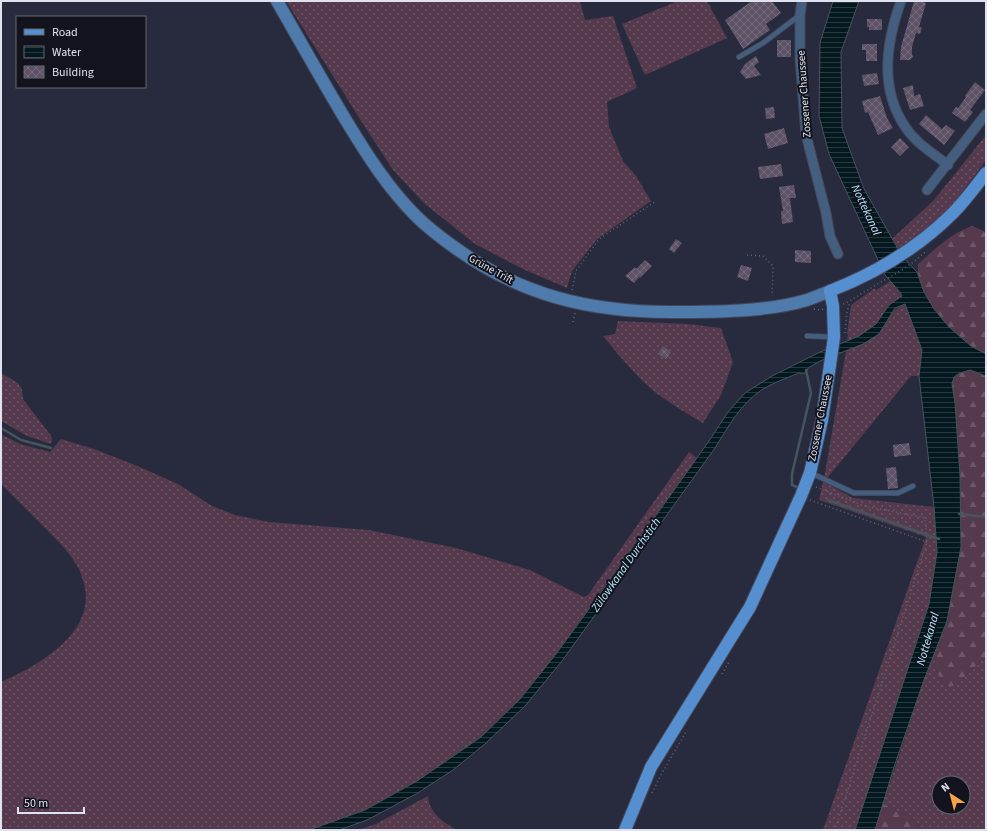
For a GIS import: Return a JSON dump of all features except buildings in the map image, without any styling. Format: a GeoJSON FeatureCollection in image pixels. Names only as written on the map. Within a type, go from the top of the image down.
{"type":"FeatureCollection","features":[{"type":"Feature","properties":{"kind":"main road","name":"Grüne Trift"},"geometry":{"type":"LineString","coordinates":[[276,1],[373,164],[415,215],[439,236],[490,271],[529,289],[569,302],[612,309],[660,312],[690,312],[771,307],[806,300],[830,291]]}},
{"type":"Feature","properties":{"kind":"main road"},"geometry":{"type":"LineString","coordinates":[[830,291],[871,273],[908,251],[953,213],[986,173]]}},
{"type":"Feature","properties":{"kind":"main road","name":"Zossener Chaussee"},"geometry":{"type":"LineString","coordinates":[[625,830],[652,767],[750,607],[806,498],[822,420],[830,365],[837,340],[830,291]]}},
{"type":"Feature","properties":{"kind":"street","name":"Zossener Chaussee"},"geometry":{"type":"LineString","coordinates":[[802,1],[800,15],[800,58],[806,136],[826,213],[830,236],[838,254]]}},
{"type":"Feature","properties":{"kind":"street"},"geometry":{"type":"LineString","coordinates":[[901,1],[890,41],[887,68],[890,95],[900,118],[907,129],[948,164]]}},
{"type":"Feature","properties":{"kind":"street"},"geometry":{"type":"LineString","coordinates":[[927,190],[986,114]]}},
{"type":"Feature","properties":{"kind":"lane"},"geometry":{"type":"LineString","coordinates":[[739,57],[763,43],[800,15]]}},
{"type":"Feature","properties":{"kind":"lane"},"geometry":{"type":"LineString","coordinates":[[808,336],[837,340]]}},
{"type":"Feature","properties":{"kind":"lane"},"geometry":{"type":"LineString","coordinates":[[810,473],[854,494],[898,493],[913,486]]}},
{"type":"Feature","properties":{"kind":"path"},"geometry":{"type":"LineString","coordinates":[[569,302],[576,271],[599,239],[656,201]]}},
{"type":"Feature","properties":{"kind":"path"},"geometry":{"type":"LineString","coordinates":[[748,255],[763,256],[773,266],[772,301]]}},
{"type":"Feature","properties":{"kind":"path"},"geometry":{"type":"LineString","coordinates":[[837,340],[850,302],[915,261]]}},
{"type":"Feature","properties":{"kind":"path"},"geometry":{"type":"LineString","coordinates":[[816,487],[865,506],[925,518],[928,542],[835,830]]}},
{"type":"Feature","properties":{"kind":"path"},"geometry":{"type":"LineString","coordinates":[[806,498],[928,542]]}},
{"type":"Feature","properties":{"kind":"green space"},"geometry":{"type":"Polygon","coordinates":[[[286,1],[580,1],[585,20],[613,16],[637,88],[607,102],[609,127],[623,161],[636,176],[651,201],[597,239],[572,271],[567,288],[523,269],[475,244],[425,204],[393,170],[286,1]]]}},
{"type":"Feature","properties":{"kind":"green space"},"geometry":{"type":"Polygon","coordinates":[[[678,1],[707,1],[727,38],[645,75],[622,24],[678,1]]]}},
{"type":"Feature","properties":{"kind":"green space"},"geometry":{"type":"Polygon","coordinates":[[[986,135],[986,160],[949,210],[907,247],[905,245],[898,250],[892,239],[934,200],[986,135]]]}},
{"type":"Feature","properties":{"kind":"green space"},"geometry":{"type":"Polygon","coordinates":[[[972,226],[984,231],[986,236],[986,354],[961,338],[943,320],[927,298],[918,275],[918,264],[950,237],[972,226]]]}},
{"type":"Feature","properties":{"kind":"green space"},"geometry":{"type":"Polygon","coordinates":[[[891,281],[902,296],[889,305],[876,324],[859,336],[847,341],[851,305],[875,288],[876,290],[891,281]]]}},
{"type":"Feature","properties":{"kind":"green space"},"geometry":{"type":"Polygon","coordinates":[[[905,304],[922,350],[919,376],[911,376],[824,482],[853,498],[934,507],[937,552],[929,604],[855,830],[823,830],[926,537],[819,500],[846,351],[867,341],[879,333],[895,310],[905,304]]]}},
{"type":"Feature","properties":{"kind":"green space"},"geometry":{"type":"Polygon","coordinates":[[[618,321],[688,324],[721,328],[733,362],[721,395],[703,423],[679,409],[649,387],[603,336],[615,334],[618,321]]]}},
{"type":"Feature","properties":{"kind":"green space"},"geometry":{"type":"Polygon","coordinates":[[[970,370],[986,376],[986,657],[956,686],[947,686],[941,681],[934,665],[947,621],[961,547],[960,475],[955,403],[952,384],[954,377],[960,373],[970,370]]]}},
{"type":"Feature","properties":{"kind":"green space"},"geometry":{"type":"Polygon","coordinates":[[[1,373],[18,383],[22,389],[23,399],[52,437],[51,444],[27,436],[1,421],[1,373]]]}},
{"type":"Feature","properties":{"kind":"green space"},"geometry":{"type":"Polygon","coordinates":[[[1,434],[20,444],[50,452],[61,439],[94,449],[178,484],[212,506],[235,515],[269,522],[369,530],[456,548],[530,570],[584,597],[588,595],[689,452],[697,458],[556,654],[520,699],[481,737],[417,781],[365,810],[309,830],[1,830],[1,682],[31,667],[47,657],[61,645],[73,632],[82,617],[86,601],[82,576],[73,559],[58,541],[1,484],[1,434]]]}},
{"type":"Feature","properties":{"kind":"green space"},"geometry":{"type":"Polygon","coordinates":[[[947,621],[934,665],[941,681],[947,686],[956,686],[986,657],[986,830],[923,830],[911,817],[883,804],[924,680],[947,621]]]}},
{"type":"Feature","properties":{"kind":"green space"},"geometry":{"type":"Polygon","coordinates":[[[428,796],[434,812],[447,824],[457,830],[358,830],[376,824],[428,796]]]}},
{"type":"Feature","properties":{"kind":"green space"},"geometry":{"type":"Polygon","coordinates":[[[883,804],[911,817],[923,830],[875,830],[883,804]]]}},
{"type":"Feature","properties":{"kind":"water"},"geometry":{"type":"Polygon","coordinates":[[[833,1],[859,1],[841,52],[842,128],[864,189],[902,256],[917,272],[924,292],[934,309],[949,327],[971,346],[986,354],[986,376],[970,370],[960,373],[954,377],[952,384],[955,403],[960,475],[961,547],[947,621],[924,680],[894,767],[875,830],[855,830],[929,604],[937,552],[934,507],[919,376],[922,350],[905,304],[895,308],[879,334],[863,344],[820,361],[808,368],[803,374],[799,373],[772,384],[748,401],[562,661],[525,706],[485,744],[453,770],[416,794],[367,820],[339,830],[309,830],[365,810],[417,781],[481,737],[520,699],[556,654],[709,441],[728,412],[745,393],[772,376],[818,353],[859,336],[876,324],[889,305],[902,296],[885,275],[829,154],[819,116],[820,43],[833,1]]]}},
{"type":"Feature","properties":{"kind":"waterway"},"geometry":{"type":"LineString","coordinates":[[797,487],[792,485],[792,474],[811,393],[806,370]]}},
{"type":"Feature","properties":{"kind":"waterway"},"geometry":{"type":"LineString","coordinates":[[1,428],[21,440],[51,448]]}},
{"type":"Feature","properties":{"kind":"waterway"},"geometry":{"type":"LineString","coordinates":[[828,500],[939,539]]}},
{"type":"Feature","properties":{"kind":"waterway"},"geometry":{"type":"LineString","coordinates":[[959,514],[986,517]]}},
{"type":"Feature","properties":{"kind":"water label","name":"Nottekanal"},"geometry":{"type":"Point","coordinates":[866,210]}},
{"type":"Feature","properties":{"kind":"water label","name":"Zülowkanal Durchstich"},"geometry":{"type":"Point","coordinates":[626,565]}},
{"type":"Feature","properties":{"kind":"water label","name":"Nottekanal"},"geometry":{"type":"Point","coordinates":[928,639]}}]}
